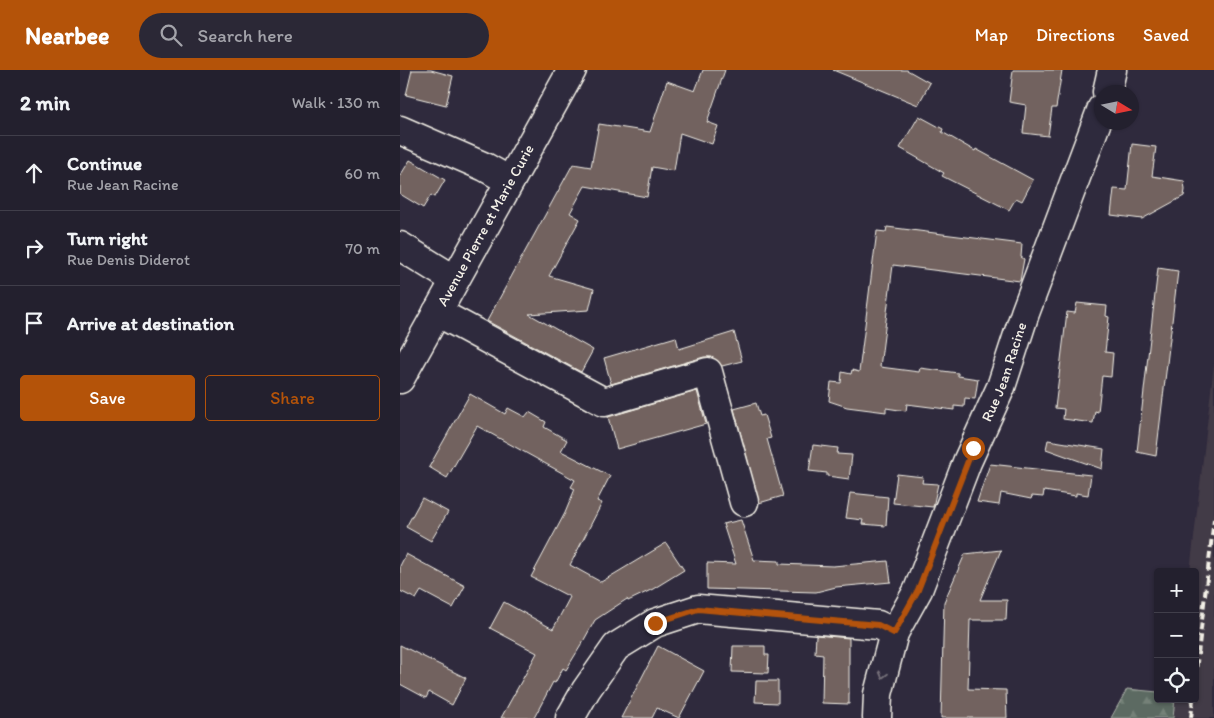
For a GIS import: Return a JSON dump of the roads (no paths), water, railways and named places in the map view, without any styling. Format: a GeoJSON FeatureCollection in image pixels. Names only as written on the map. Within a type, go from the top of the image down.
{"type":"FeatureCollection","features":[{"type":"Feature","properties":{"kind":"street","name":"Avenue Pierre et Marie Curie"},"geometry":{"type":"LineString","coordinates":[[400,379],[572,70]]}},
{"type":"Feature","properties":{"kind":"street"},"geometry":{"type":"LineString","coordinates":[[1108,85],[1112,70]]}},
{"type":"Feature","properties":{"kind":"street","name":"Rue Jean Racine"},"geometry":{"type":"LineString","coordinates":[[877,718],[878,694],[894,633],[918,590],[967,462],[1001,386],[1025,312],[1094,129]]}},
{"type":"Feature","properties":{"kind":"street"},"geometry":{"type":"LineString","coordinates":[[400,130],[485,167],[510,181]]}},
{"type":"Feature","properties":{"kind":"street"},"geometry":{"type":"LineString","coordinates":[[400,246],[455,280]]}},
{"type":"Feature","properties":{"kind":"street"},"geometry":{"type":"LineString","coordinates":[[437,312],[604,402],[708,372],[744,502]]}},
{"type":"Feature","properties":{"kind":"street"},"geometry":{"type":"LineString","coordinates":[[570,718],[586,690],[616,647],[655,623],[698,609],[878,625],[894,633]]}},
{"type":"Feature","properties":{"kind":"railway"},"geometry":{"type":"LineString","coordinates":[[1197,658],[1214,519]]}},
{"type":"Feature","properties":{"kind":"railway"},"geometry":{"type":"LineString","coordinates":[[1191,718],[1193,703]]}}]}
